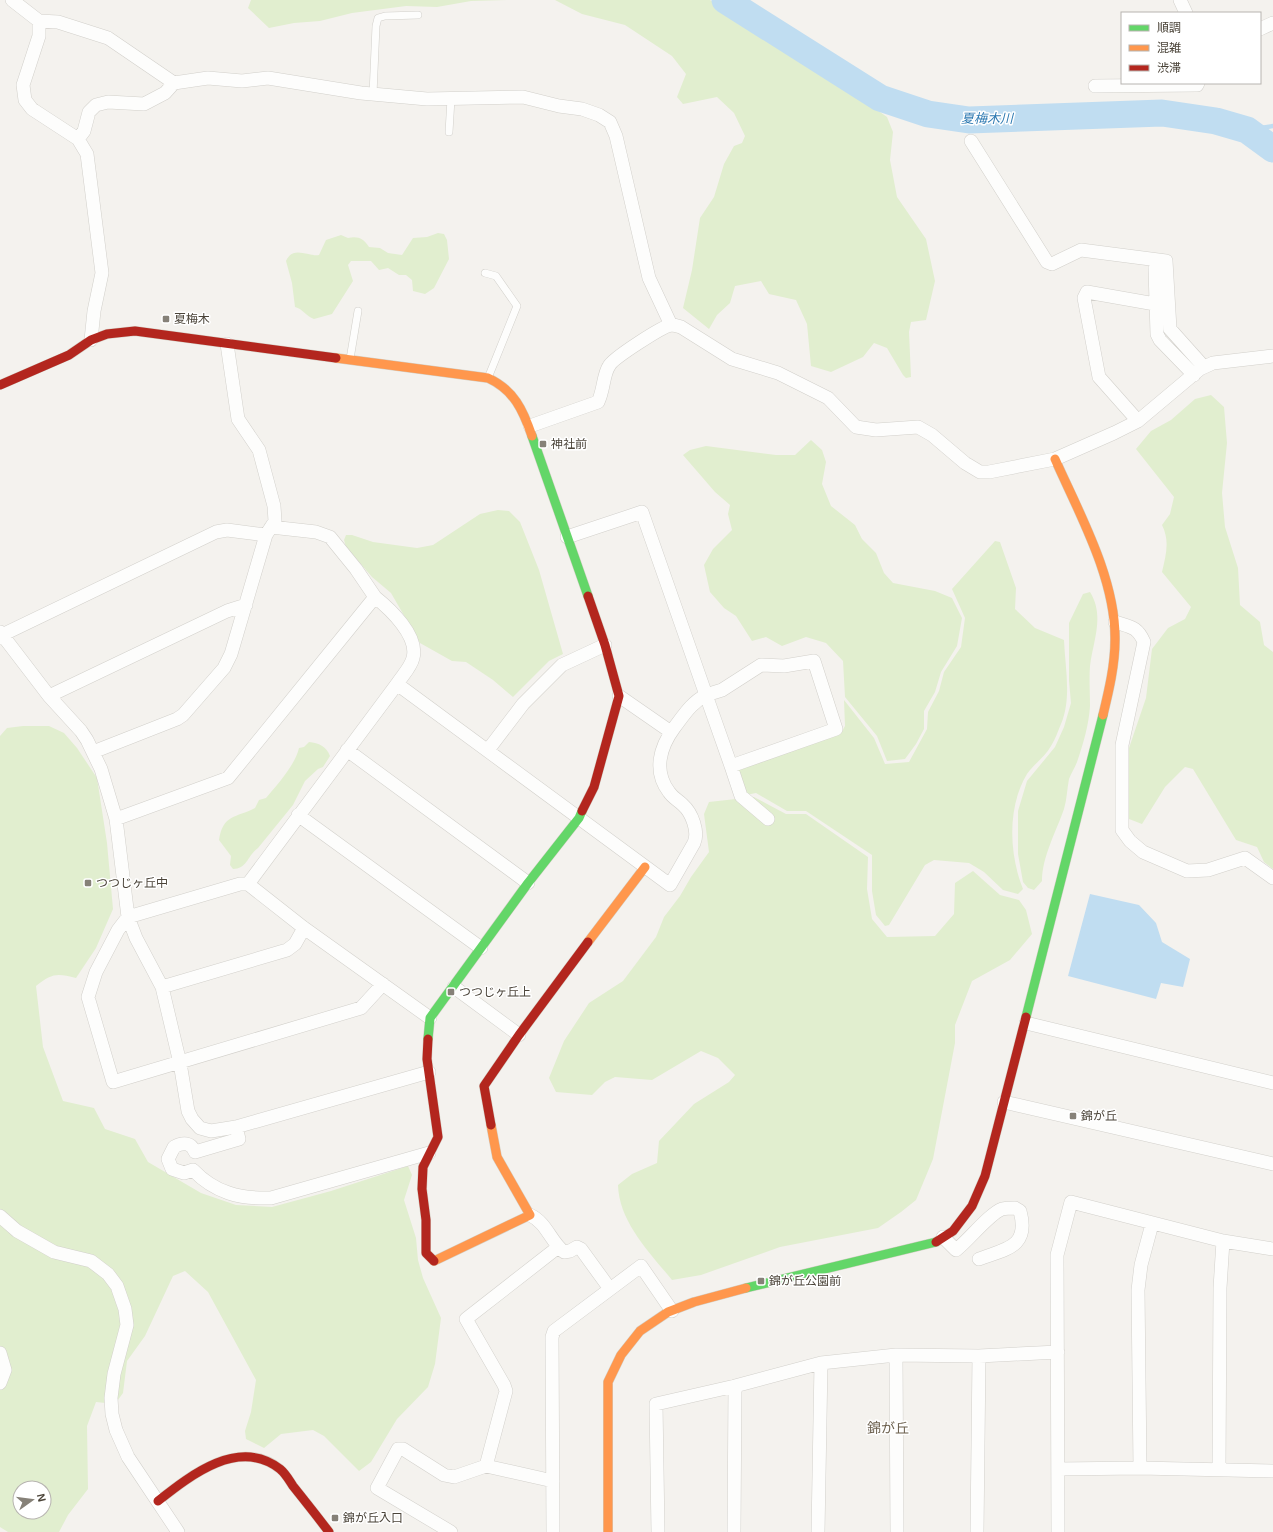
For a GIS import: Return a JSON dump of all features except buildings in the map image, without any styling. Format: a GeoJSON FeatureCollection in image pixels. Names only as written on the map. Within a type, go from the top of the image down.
{"type":"FeatureCollection","features":[{"type":"Feature","properties":{"kind":"street"},"geometry":{"type":"LineString","coordinates":[[12,0],[39,21],[58,22],[108,38],[174,83]]}},
{"type":"Feature","properties":{"kind":"street"},"geometry":{"type":"LineString","coordinates":[[1180,0],[1186,12]]}},
{"type":"Feature","properties":{"kind":"street"},"geometry":{"type":"LineString","coordinates":[[39,21],[39,36],[23,85],[25,100],[32,109],[42,117],[78,139],[87,154],[102,273],[100,292],[94,311],[91,340]]}},
{"type":"Feature","properties":{"kind":"street"},"geometry":{"type":"LineString","coordinates":[[1261,30],[1273,24]]}},
{"type":"Feature","properties":{"kind":"street"},"geometry":{"type":"LineString","coordinates":[[78,139],[84,131],[89,112],[96,105],[108,102],[144,104],[165,93],[174,83],[208,78],[242,81],[268,78],[373,94],[427,98],[523,96],[559,106],[582,109],[599,115],[610,122],[616,136],[649,278],[671,325]]}},
{"type":"Feature","properties":{"kind":"street"},"geometry":{"type":"LineString","coordinates":[[1095,86],[1197,86],[1198,84]]}},
{"type":"Feature","properties":{"kind":"street"},"geometry":{"type":"LineString","coordinates":[[971,140],[1047,262],[1052,264],[1081,250],[1166,261],[1170,329],[1199,371]]}},
{"type":"Feature","properties":{"kind":"street"},"geometry":{"type":"LineString","coordinates":[[1155,269],[1157,334],[1160,340],[1199,371]]}},
{"type":"Feature","properties":{"kind":"street"},"geometry":{"type":"LineString","coordinates":[[1138,421],[1098,377],[1084,298],[1087,292],[1155,304]]}},
{"type":"Feature","properties":{"kind":"street"},"geometry":{"type":"LineString","coordinates":[[530,426],[598,402],[603,392],[609,366],[616,359],[656,332],[671,325],[681,327],[732,359],[778,373],[828,398],[856,427],[876,430],[903,427],[921,429],[932,435],[965,463],[980,472],[989,472],[1055,459],[1138,421],[1199,371],[1213,363],[1273,356]]}},
{"type":"Feature","properties":{"kind":"street"},"geometry":{"type":"LineString","coordinates":[[0,385],[69,355],[91,340],[107,334],[135,331],[488,378],[510,391],[517,399],[530,426],[605,645],[619,696],[594,787],[579,818],[528,883],[454,987],[430,1018],[426,1050],[438,1137],[429,1153],[424,1167],[422,1190],[426,1220],[426,1252],[435,1262],[530,1215]]}},
{"type":"Feature","properties":{"kind":"street"},"geometry":{"type":"LineString","coordinates":[[93,752],[177,719],[183,715],[228,662],[268,531],[275,521],[274,506],[259,450],[238,419],[227,344]]}},
{"type":"Feature","properties":{"kind":"street"},"geometry":{"type":"LineString","coordinates":[[608,1532],[608,1382],[616,1362],[628,1344],[643,1329],[672,1311],[717,1296],[935,1242],[953,1231],[972,1206],[983,1182],[1026,1023],[1108,694],[1114,656],[1114,622],[1104,574],[1055,459]]}},
{"type":"Feature","properties":{"kind":"street"},"geometry":{"type":"LineString","coordinates":[[567,537],[642,512],[741,796],[768,819]]}},
{"type":"Feature","properties":{"kind":"street"},"geometry":{"type":"LineString","coordinates":[[248,884],[413,659],[412,644],[403,626],[392,611],[375,597],[356,569],[330,537],[316,532],[226,530],[216,532],[1,635],[49,696],[81,731],[93,752],[109,793],[116,819],[128,917],[136,938],[162,987],[180,1063],[188,1111],[192,1119],[200,1128],[211,1131],[236,1127],[429,1072]]}},
{"type":"Feature","properties":{"kind":"street"},"geometry":{"type":"LineString","coordinates":[[116,819],[228,778],[375,597]]}},
{"type":"Feature","properties":{"kind":"street"},"geometry":{"type":"LineString","coordinates":[[49,696],[227,611],[246,605]]}},
{"type":"Feature","properties":{"kind":"street"},"geometry":{"type":"LineString","coordinates":[[1114,622],[1133,628],[1140,632],[1144,642],[1122,745],[1122,830],[1130,842],[1143,852],[1187,871],[1208,870],[1245,858],[1273,878]]}},
{"type":"Feature","properties":{"kind":"street"},"geometry":{"type":"LineString","coordinates":[[488,750],[523,704],[562,665],[605,645]]}},
{"type":"Feature","properties":{"kind":"street"},"geometry":{"type":"LineString","coordinates":[[396,684],[488,750],[670,885],[696,838],[688,811],[668,791],[659,767],[660,755],[671,732],[691,705],[706,696],[722,690],[761,666],[784,666],[814,661],[836,729],[731,766]]}},
{"type":"Feature","properties":{"kind":"street"},"geometry":{"type":"LineString","coordinates":[[619,696],[671,732]]}},
{"type":"Feature","properties":{"kind":"street"},"geometry":{"type":"LineString","coordinates":[[347,750],[528,883]]}},
{"type":"Feature","properties":{"kind":"street"},"geometry":{"type":"LineString","coordinates":[[298,814],[481,948]]}},
{"type":"Feature","properties":{"kind":"street"},"geometry":{"type":"LineString","coordinates":[[610,1289],[581,1249],[576,1247],[566,1253],[557,1248],[539,1219],[530,1215],[498,1157],[484,1086],[519,1035],[645,867]]}},
{"type":"Feature","properties":{"kind":"street"},"geometry":{"type":"LineString","coordinates":[[383,984],[361,1008],[113,1082],[88,997],[96,972],[118,930],[128,917],[240,884],[248,884],[304,928],[383,984],[430,1018]]}},
{"type":"Feature","properties":{"kind":"street"},"geometry":{"type":"LineString","coordinates":[[162,987],[287,950],[295,944],[304,928]]}},
{"type":"Feature","properties":{"kind":"street"},"geometry":{"type":"LineString","coordinates":[[454,987],[519,1035]]}},
{"type":"Feature","properties":{"kind":"street"},"geometry":{"type":"LineString","coordinates":[[1026,1023],[1273,1083]]}},
{"type":"Feature","properties":{"kind":"street"},"geometry":{"type":"LineString","coordinates":[[1004,1102],[1273,1164]]}},
{"type":"Feature","properties":{"kind":"street"},"geometry":{"type":"LineString","coordinates":[[196,1152],[239,1139],[236,1127]]}},
{"type":"Feature","properties":{"kind":"street"},"geometry":{"type":"LineString","coordinates":[[189,1144],[196,1152],[198,1159],[193,1170],[177,1172],[172,1169],[168,1159],[172,1149],[177,1145],[189,1144]]}},
{"type":"Feature","properties":{"kind":"street"},"geometry":{"type":"LineString","coordinates":[[193,1170],[206,1183],[228,1194],[251,1198],[271,1198],[429,1153]]}},
{"type":"Feature","properties":{"kind":"street"},"geometry":{"type":"LineString","coordinates":[[1058,1532],[1057,1255],[1071,1202],[1223,1241],[1273,1249]]}},
{"type":"Feature","properties":{"kind":"street"},"geometry":{"type":"LineString","coordinates":[[943,1237],[956,1250],[966,1242],[993,1214],[1002,1209],[1015,1208],[1020,1212],[1024,1225],[1016,1244],[1008,1249],[979,1259]]}},
{"type":"Feature","properties":{"kind":"street"},"geometry":{"type":"LineString","coordinates":[[0,1216],[17,1232],[54,1252],[91,1261],[108,1274],[117,1286],[125,1308],[127,1325],[114,1374],[111,1398],[112,1414],[116,1430],[128,1458],[178,1532]]}},
{"type":"Feature","properties":{"kind":"street"},"geometry":{"type":"LineString","coordinates":[[1140,1468],[1138,1290],[1141,1265],[1152,1224]]}},
{"type":"Feature","properties":{"kind":"street"},"geometry":{"type":"LineString","coordinates":[[1220,1470],[1220,1288],[1223,1241]]}},
{"type":"Feature","properties":{"kind":"street"},"geometry":{"type":"LineString","coordinates":[[486,1466],[506,1391],[466,1319],[557,1248]]}},
{"type":"Feature","properties":{"kind":"street"},"geometry":{"type":"LineString","coordinates":[[553,1532],[552,1337],[554,1331],[641,1266],[672,1311]]}},
{"type":"Feature","properties":{"kind":"street"},"geometry":{"type":"LineString","coordinates":[[658,1532],[656,1404],[735,1386],[821,1363],[896,1355],[979,1356],[1058,1352]]}},
{"type":"Feature","properties":{"kind":"street"},"geometry":{"type":"LineString","coordinates":[[0,1353],[5,1370],[0,1383]]}},
{"type":"Feature","properties":{"kind":"street"},"geometry":{"type":"LineString","coordinates":[[896,1355],[897,1532]]}},
{"type":"Feature","properties":{"kind":"street"},"geometry":{"type":"LineString","coordinates":[[977,1532],[979,1356]]}},
{"type":"Feature","properties":{"kind":"street"},"geometry":{"type":"LineString","coordinates":[[818,1532],[821,1363]]}},
{"type":"Feature","properties":{"kind":"street"},"geometry":{"type":"LineString","coordinates":[[734,1532],[735,1386]]}},
{"type":"Feature","properties":{"kind":"street"},"geometry":{"type":"LineString","coordinates":[[451,1532],[377,1488],[398,1449],[403,1449],[444,1475],[454,1477],[486,1466],[553,1481]]}},
{"type":"Feature","properties":{"kind":"street"},"geometry":{"type":"LineString","coordinates":[[158,1501],[191,1475],[230,1457],[253,1456],[280,1468],[329,1532]]}},
{"type":"Feature","properties":{"kind":"street"},"geometry":{"type":"LineString","coordinates":[[1058,1468],[1273,1471]]}},
{"type":"Feature","properties":{"kind":"lane"},"geometry":{"type":"LineString","coordinates":[[373,94],[376,26],[378,18],[385,16],[418,16]]}},
{"type":"Feature","properties":{"kind":"lane"},"geometry":{"type":"LineString","coordinates":[[449,132],[451,98]]}},
{"type":"Feature","properties":{"kind":"lane"},"geometry":{"type":"LineString","coordinates":[[485,273],[496,276],[517,306],[488,378]]}},
{"type":"Feature","properties":{"kind":"lane"},"geometry":{"type":"LineString","coordinates":[[350,359],[358,311]]}},
{"type":"Feature","properties":{"kind":"green space"},"geometry":{"type":"Polygon","coordinates":[[[251,0],[507,0],[471,1],[437,7],[406,6],[352,13],[320,21],[294,23],[269,28],[248,8],[251,0]]]}},
{"type":"Feature","properties":{"kind":"green space"},"geometry":{"type":"Polygon","coordinates":[[[555,0],[710,0],[807,61],[887,117],[893,132],[890,160],[897,197],[926,239],[935,281],[926,320],[911,322],[909,332],[911,377],[906,378],[903,375],[887,348],[874,343],[863,357],[831,372],[811,366],[807,324],[796,300],[769,294],[761,281],[735,286],[730,303],[717,315],[709,329],[683,308],[692,270],[700,218],[714,197],[724,164],[734,146],[742,143],[745,136],[734,113],[717,97],[683,104],[677,97],[686,74],[672,56],[625,25],[582,14],[555,0]]]}},
{"type":"Feature","properties":{"kind":"green space"},"geometry":{"type":"Polygon","coordinates":[[[438,233],[444,234],[447,240],[449,259],[434,288],[425,294],[413,291],[412,280],[406,275],[399,275],[388,268],[379,270],[371,261],[351,261],[348,265],[353,281],[332,314],[314,319],[295,307],[292,283],[286,261],[289,256],[297,253],[319,255],[326,240],[341,235],[348,238],[360,238],[369,247],[380,248],[388,253],[402,255],[413,238],[427,237],[438,233]]]}},
{"type":"Feature","properties":{"kind":"green space"},"geometry":{"type":"Polygon","coordinates":[[[1211,395],[1224,407],[1227,443],[1222,493],[1225,527],[1238,568],[1240,605],[1260,622],[1264,645],[1273,652],[1273,869],[1264,862],[1257,847],[1236,840],[1193,769],[1185,767],[1165,787],[1142,824],[1129,819],[1129,748],[1146,698],[1152,649],[1168,628],[1185,619],[1191,607],[1162,572],[1167,542],[1162,525],[1170,514],[1174,497],[1136,449],[1151,431],[1171,420],[1195,399],[1211,395]]]}},
{"type":"Feature","properties":{"kind":"green space"},"geometry":{"type":"Polygon","coordinates":[[[811,440],[822,450],[826,462],[822,484],[831,506],[855,525],[862,539],[876,553],[884,573],[893,583],[935,591],[952,598],[962,618],[957,646],[941,672],[935,692],[924,711],[924,729],[916,744],[905,759],[887,761],[877,736],[845,697],[843,661],[826,643],[806,637],[782,646],[766,637],[752,641],[736,616],[724,608],[710,592],[704,565],[713,549],[732,530],[728,514],[730,505],[715,492],[683,455],[690,450],[706,446],[776,455],[795,455],[811,440]]]}},
{"type":"Feature","properties":{"kind":"green space"},"geometry":{"type":"Polygon","coordinates":[[[498,510],[509,511],[520,522],[539,570],[563,654],[549,661],[513,697],[493,680],[466,662],[452,661],[420,643],[391,593],[372,577],[346,547],[344,540],[346,535],[352,535],[373,542],[417,548],[433,545],[480,514],[498,510]]]}},
{"type":"Feature","properties":{"kind":"green space"},"geometry":{"type":"Polygon","coordinates":[[[995,541],[1000,542],[1016,588],[1015,609],[1035,628],[1064,640],[1067,693],[1064,714],[1051,746],[1046,754],[1027,774],[1016,801],[1013,816],[1012,831],[1015,861],[1023,889],[1018,894],[1003,890],[984,872],[969,863],[934,860],[925,865],[889,925],[885,926],[876,915],[872,891],[872,855],[806,811],[787,811],[756,793],[746,795],[738,768],[841,733],[845,726],[844,700],[874,738],[885,764],[909,762],[927,729],[928,712],[939,691],[944,672],[961,647],[965,618],[952,589],[995,541]]]}},
{"type":"Feature","properties":{"kind":"green space"},"geometry":{"type":"Polygon","coordinates":[[[1090,592],[1097,610],[1097,629],[1090,666],[1090,706],[1088,720],[1079,755],[1069,779],[1064,809],[1044,863],[1042,881],[1034,890],[1028,888],[1023,882],[1018,854],[1018,811],[1027,781],[1055,747],[1064,727],[1071,703],[1069,681],[1069,623],[1083,594],[1090,592]]]}},
{"type":"Feature","properties":{"kind":"green space"},"geometry":{"type":"Polygon","coordinates":[[[23,726],[49,726],[64,733],[77,748],[97,778],[107,843],[113,909],[96,948],[76,978],[64,975],[55,975],[36,986],[43,1047],[63,1101],[94,1108],[105,1129],[135,1139],[148,1162],[201,1193],[236,1205],[272,1207],[331,1191],[408,1166],[412,1175],[404,1200],[416,1238],[418,1260],[423,1278],[441,1318],[435,1364],[428,1387],[397,1419],[371,1462],[359,1471],[324,1436],[313,1430],[281,1434],[264,1448],[246,1439],[245,1431],[251,1412],[256,1380],[208,1292],[185,1271],[173,1276],[145,1336],[127,1361],[123,1393],[115,1404],[96,1402],[87,1426],[88,1489],[68,1515],[59,1532],[8,1532],[0,1527],[0,736],[7,728],[23,726]]]}},
{"type":"Feature","properties":{"kind":"green space"},"geometry":{"type":"Polygon","coordinates":[[[309,742],[322,746],[330,756],[323,767],[318,769],[305,781],[293,805],[258,848],[241,867],[233,869],[230,865],[231,856],[219,840],[224,825],[231,818],[255,808],[259,800],[266,798],[290,768],[299,748],[304,747],[309,742]]]}},
{"type":"Feature","properties":{"kind":"green space"},"geometry":{"type":"Polygon","coordinates":[[[754,797],[786,814],[806,814],[868,857],[867,889],[872,919],[887,937],[935,936],[954,914],[955,883],[973,871],[1000,895],[1019,900],[1026,910],[1032,934],[1010,960],[972,981],[955,1025],[955,1043],[933,1159],[916,1200],[878,1228],[780,1247],[701,1275],[672,1280],[637,1236],[630,1224],[620,1199],[618,1185],[632,1174],[657,1163],[659,1141],[694,1104],[729,1082],[735,1075],[718,1058],[701,1051],[652,1080],[615,1077],[605,1082],[592,1095],[556,1092],[549,1078],[564,1041],[589,1003],[623,981],[656,937],[664,917],[680,896],[691,877],[709,852],[704,814],[709,802],[754,797]]]}},
{"type":"Feature","properties":{"kind":"water"},"geometry":{"type":"Polygon","coordinates":[[[1090,894],[1139,905],[1156,923],[1162,942],[1190,959],[1183,987],[1161,983],[1156,999],[1068,976],[1090,894]]]}},
{"type":"Feature","properties":{"kind":"waterway","name":"夏梅木川"},"geometry":{"type":"LineString","coordinates":[[725,0],[880,98],[928,114],[969,120],[1162,113],[1216,121],[1247,130],[1273,149]]}},
{"type":"Feature","properties":{"kind":"waterway"},"geometry":{"type":"LineString","coordinates":[[1247,130],[1273,126]]}},
{"type":"Feature","properties":{"kind":"traffic: fast"},"geometry":{"type":"LineString","coordinates":[[532,436],[588,596]]}},
{"type":"Feature","properties":{"kind":"traffic: fast"},"geometry":{"type":"LineString","coordinates":[[1026,1017],[1103,715]]}},
{"type":"Feature","properties":{"kind":"traffic: fast"},"geometry":{"type":"LineString","coordinates":[[428,1039],[430,1018],[528,883],[579,818],[582,811]]}},
{"type":"Feature","properties":{"kind":"traffic: fast"},"geometry":{"type":"LineString","coordinates":[[746,1288],[936,1242]]}},
{"type":"Feature","properties":{"kind":"traffic: slow"},"geometry":{"type":"LineString","coordinates":[[336,358],[488,378],[505,388],[511,395],[521,409],[532,436]]}},
{"type":"Feature","properties":{"kind":"traffic: slow"},"geometry":{"type":"LineString","coordinates":[[1055,459],[1085,524],[1103,570],[1114,617],[1114,659],[1103,715]]}},
{"type":"Feature","properties":{"kind":"traffic: slow"},"geometry":{"type":"LineString","coordinates":[[588,942],[645,867]]}},
{"type":"Feature","properties":{"kind":"traffic: slow"},"geometry":{"type":"LineString","coordinates":[[434,1261],[530,1215],[497,1157],[491,1125]]}},
{"type":"Feature","properties":{"kind":"traffic: slow"},"geometry":{"type":"LineString","coordinates":[[608,1532],[608,1382],[621,1355],[640,1331],[668,1312],[694,1302],[746,1288]]}},
{"type":"Feature","properties":{"kind":"traffic: jam"},"geometry":{"type":"LineString","coordinates":[[0,385],[69,355],[91,340],[107,334],[135,331],[336,358]]}},
{"type":"Feature","properties":{"kind":"traffic: jam"},"geometry":{"type":"LineString","coordinates":[[582,811],[594,787],[619,696],[605,645],[588,596]]}},
{"type":"Feature","properties":{"kind":"traffic: jam"},"geometry":{"type":"LineString","coordinates":[[491,1125],[484,1086],[519,1035],[588,942]]}},
{"type":"Feature","properties":{"kind":"traffic: jam"},"geometry":{"type":"LineString","coordinates":[[936,1242],[953,1231],[972,1206],[985,1176],[1026,1017]]}},
{"type":"Feature","properties":{"kind":"traffic: jam"},"geometry":{"type":"LineString","coordinates":[[428,1039],[427,1059],[438,1137],[423,1167],[422,1189],[426,1220],[426,1253],[434,1261]]}},
{"type":"Feature","properties":{"kind":"traffic: jam"},"geometry":{"type":"LineString","coordinates":[[158,1501],[200,1471],[216,1463],[232,1458],[248,1457],[264,1460],[280,1469],[329,1532]]}},
{"type":"Feature","properties":{"kind":"place","name":"夏梅木"},"geometry":{"type":"Point","coordinates":[166,319]}},
{"type":"Feature","properties":{"kind":"place","name":"神社前"},"geometry":{"type":"Point","coordinates":[543,444]}},
{"type":"Feature","properties":{"kind":"place","name":"つつじヶ丘中"},"geometry":{"type":"Point","coordinates":[88,883]}},
{"type":"Feature","properties":{"kind":"place","name":"つつじヶ丘上"},"geometry":{"type":"Point","coordinates":[451,992]}},
{"type":"Feature","properties":{"kind":"place","name":"錦が丘"},"geometry":{"type":"Point","coordinates":[1073,1116]}},
{"type":"Feature","properties":{"kind":"place","name":"錦が丘公園前"},"geometry":{"type":"Point","coordinates":[761,1281]}},
{"type":"Feature","properties":{"kind":"place","name":"錦が丘入口"},"geometry":{"type":"Point","coordinates":[335,1518]}},
{"type":"Feature","properties":{"kind":"district","name":"錦が丘"},"geometry":{"type":"Point","coordinates":[888,1428]}}]}
